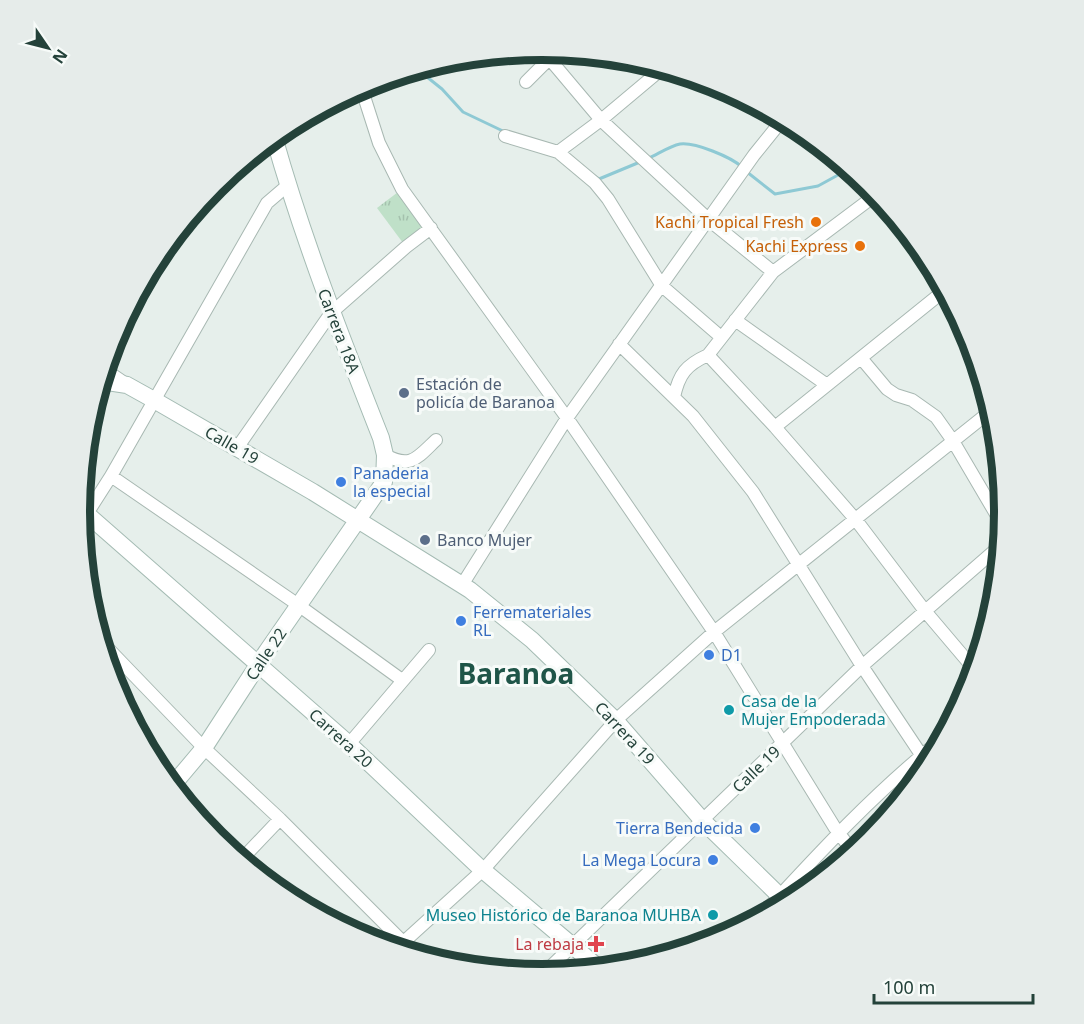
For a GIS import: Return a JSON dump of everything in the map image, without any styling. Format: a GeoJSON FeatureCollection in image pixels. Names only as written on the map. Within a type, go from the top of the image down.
{"type":"FeatureCollection","features":[{"type":"Feature","properties":{"kind":"main road","name":"Carrera 18A"},"geometry":{"type":"LineString","coordinates":[[277,146],[331,313],[381,438],[385,455],[384,482],[358,520]]}},
{"type":"Feature","properties":{"kind":"main road","name":"Calle 19"},"geometry":{"type":"LineString","coordinates":[[109,382],[128,385],[358,520]]}},
{"type":"Feature","properties":{"kind":"main road","name":"Carrera 19"},"geometry":{"type":"LineString","coordinates":[[358,520],[462,585],[532,640],[615,720],[703,821],[780,896]]}},
{"type":"Feature","properties":{"kind":"main road","name":"Calle 22"},"geometry":{"type":"LineString","coordinates":[[178,779],[204,748],[358,520]]}},
{"type":"Feature","properties":{"kind":"main road","name":"Carrera 20"},"geometry":{"type":"LineString","coordinates":[[90,522],[259,665],[349,744],[483,870],[591,961]]}},
{"type":"Feature","properties":{"kind":"street"},"geometry":{"type":"LineString","coordinates":[[526,82],[543,60]]}},
{"type":"Feature","properties":{"kind":"street"},"geometry":{"type":"LineString","coordinates":[[555,60],[601,120],[709,220],[773,273]]}},
{"type":"Feature","properties":{"kind":"street"},"geometry":{"type":"LineString","coordinates":[[558,153],[656,74]]}},
{"type":"Feature","properties":{"kind":"street"},"geometry":{"type":"LineString","coordinates":[[364,96],[380,143],[398,180],[567,418],[714,632],[848,845]]}},
{"type":"Feature","properties":{"kind":"street"},"geometry":{"type":"LineString","coordinates":[[462,585],[567,418],[754,155],[777,126]]}},
{"type":"Feature","properties":{"kind":"street"},"geometry":{"type":"LineString","coordinates":[[505,136],[558,153],[595,183],[608,199],[662,286],[722,337]]}},
{"type":"Feature","properties":{"kind":"street"},"geometry":{"type":"LineString","coordinates":[[90,504],[111,476],[267,203],[288,185]]}},
{"type":"Feature","properties":{"kind":"street"},"geometry":{"type":"LineString","coordinates":[[674,397],[678,378],[697,360],[708,355],[773,273],[869,200]]}},
{"type":"Feature","properties":{"kind":"street"},"geometry":{"type":"LineString","coordinates":[[237,448],[331,313],[431,228]]}},
{"type":"Feature","properties":{"kind":"street"},"geometry":{"type":"LineString","coordinates":[[775,427],[938,296]]}},
{"type":"Feature","properties":{"kind":"street"},"geometry":{"type":"LineString","coordinates":[[735,321],[826,385]]}},
{"type":"Feature","properties":{"kind":"street"},"geometry":{"type":"LineString","coordinates":[[619,344],[693,416],[753,492],[862,666],[922,756]]}},
{"type":"Feature","properties":{"kind":"street"},"geometry":{"type":"LineString","coordinates":[[708,355],[775,427],[856,520],[925,611],[968,662]]}},
{"type":"Feature","properties":{"kind":"street"},"geometry":{"type":"LineString","coordinates":[[861,358],[886,388],[896,395],[912,400],[936,417],[953,441],[994,511]]}},
{"type":"Feature","properties":{"kind":"street"},"geometry":{"type":"LineString","coordinates":[[112,374],[128,385]]}},
{"type":"Feature","properties":{"kind":"street"},"geometry":{"type":"LineString","coordinates":[[403,942],[483,870],[615,720],[714,632],[984,417]]}},
{"type":"Feature","properties":{"kind":"street"},"geometry":{"type":"LineString","coordinates":[[385,455],[399,462],[411,461],[436,440]]}},
{"type":"Feature","properties":{"kind":"street"},"geometry":{"type":"LineString","coordinates":[[111,476],[402,680]]}},
{"type":"Feature","properties":{"kind":"street","name":"Calle 19"},"geometry":{"type":"LineString","coordinates":[[554,964],[862,666],[992,554]]}},
{"type":"Feature","properties":{"kind":"street"},"geometry":{"type":"LineString","coordinates":[[349,744],[429,650]]}},
{"type":"Feature","properties":{"kind":"street"},"geometry":{"type":"LineString","coordinates":[[113,653],[204,748],[280,819],[393,939]]}},
{"type":"Feature","properties":{"kind":"street"},"geometry":{"type":"LineString","coordinates":[[793,888],[838,832],[913,770]]}},
{"type":"Feature","properties":{"kind":"street"},"geometry":{"type":"LineString","coordinates":[[247,854],[280,819]]}},
{"type":"Feature","properties":{"kind":"green space"},"geometry":{"type":"Polygon","coordinates":[[[402,189],[431,228],[406,247],[377,208],[402,189]]]}},
{"type":"Feature","properties":{"kind":"waterway"},"geometry":{"type":"LineString","coordinates":[[425,75],[442,89],[463,112],[505,132]]}},
{"type":"Feature","properties":{"kind":"waterway"},"geometry":{"type":"LineString","coordinates":[[649,158],[672,146],[687,144],[712,151],[742,167]]}},
{"type":"Feature","properties":{"kind":"waterway"},"geometry":{"type":"LineString","coordinates":[[596,177],[599,179],[640,162]]}},
{"type":"Feature","properties":{"kind":"waterway"},"geometry":{"type":"LineString","coordinates":[[747,172],[775,194],[818,186],[841,173]]}},
{"type":"Feature","properties":{"kind":"place","name":"Kachi Tropical Fresh"},"geometry":{"type":"Point","coordinates":[816,222]}},
{"type":"Feature","properties":{"kind":"place","name":"Kachi Express"},"geometry":{"type":"Point","coordinates":[860,246]}},
{"type":"Feature","properties":{"kind":"place","name":"Estación de policía de Baranoa"},"geometry":{"type":"Point","coordinates":[404,393]}},
{"type":"Feature","properties":{"kind":"place","name":"Panaderia la especial"},"geometry":{"type":"Point","coordinates":[341,482]}},
{"type":"Feature","properties":{"kind":"place","name":"Banco Mujer"},"geometry":{"type":"Point","coordinates":[425,540]}},
{"type":"Feature","properties":{"kind":"place","name":"Ferremateriales RL"},"geometry":{"type":"Point","coordinates":[461,621]}},
{"type":"Feature","properties":{"kind":"place","name":"D1"},"geometry":{"type":"Point","coordinates":[709,655]}},
{"type":"Feature","properties":{"kind":"place","name":"Casa de la Mujer Empoderada"},"geometry":{"type":"Point","coordinates":[729,710]}},
{"type":"Feature","properties":{"kind":"place","name":"Tierra Bendecida"},"geometry":{"type":"Point","coordinates":[755,828]}},
{"type":"Feature","properties":{"kind":"place","name":"La Mega Locura"},"geometry":{"type":"Point","coordinates":[713,860]}},
{"type":"Feature","properties":{"kind":"place","name":"Museo Histórico de Baranoa MUHBA"},"geometry":{"type":"Point","coordinates":[713,915]}},
{"type":"Feature","properties":{"kind":"place","name":"La rebaja"},"geometry":{"type":"Point","coordinates":[596,944]}},
{"type":"Feature","properties":{"kind":"district","name":"Baranoa"},"geometry":{"type":"Point","coordinates":[516,673]}}]}
